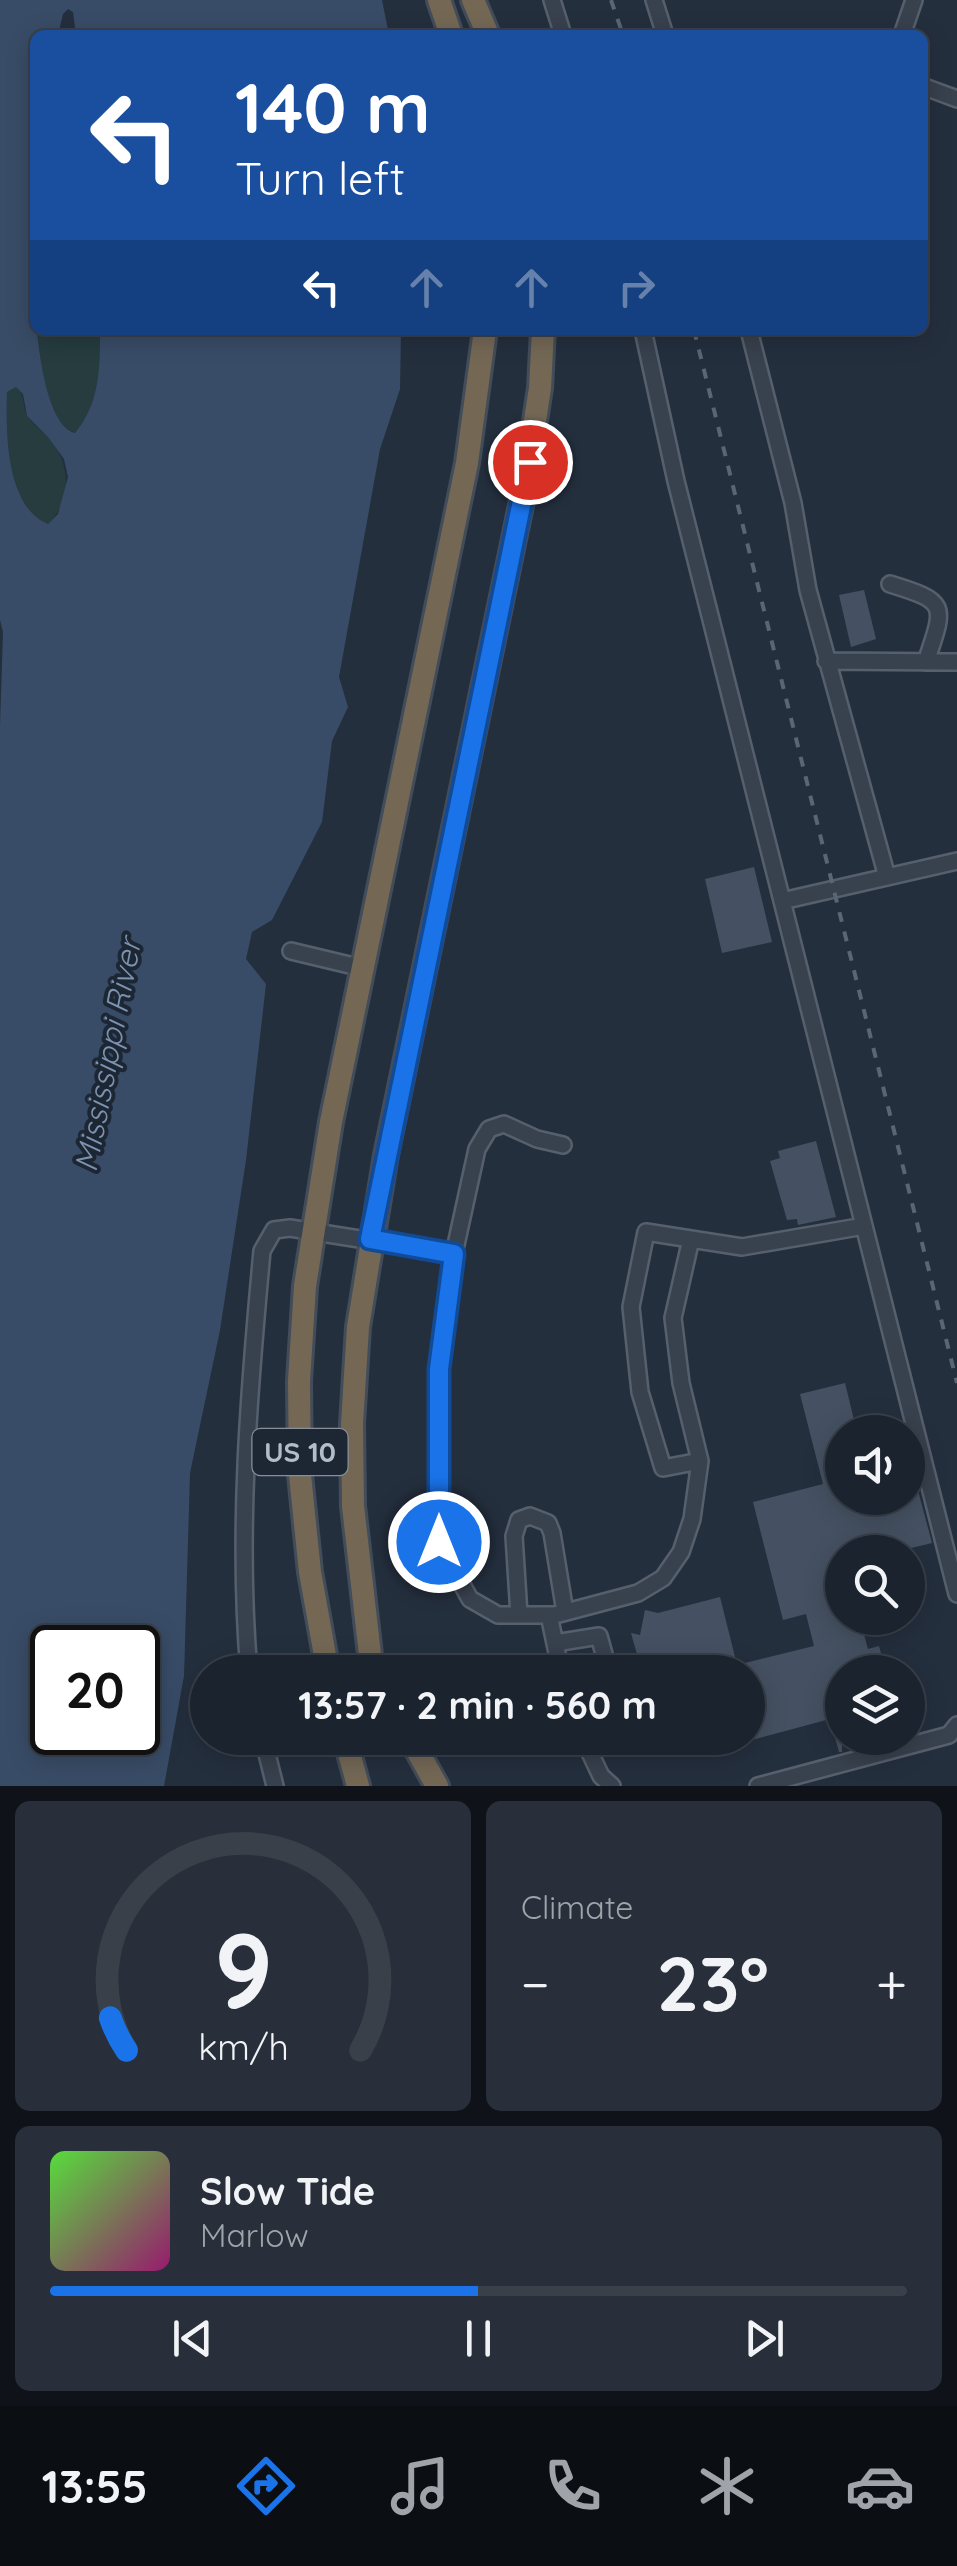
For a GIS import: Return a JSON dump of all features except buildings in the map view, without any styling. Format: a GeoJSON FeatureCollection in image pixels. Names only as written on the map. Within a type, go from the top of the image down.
{"type":"FeatureCollection","features":[{"type":"Feature","properties":{"kind":"highway"},"geometry":{"type":"LineString","coordinates":[[438,0],[448,30]]}},
{"type":"Feature","properties":{"kind":"highway"},"geometry":{"type":"LineString","coordinates":[[474,0],[486,30]]}},
{"type":"Feature","properties":{"kind":"highway","name":"US 10"},"geometry":{"type":"LineString","coordinates":[[325,1655],[310,1572],[300,1456],[300,1345],[312,1230],[467,463],[484,335]]}},
{"type":"Feature","properties":{"kind":"highway","name":"US 10"},"geometry":{"type":"LineString","coordinates":[[370,1655],[355,1544],[352,1424],[358,1326],[370,1239],[520,517],[534,436],[542,335]]}},
{"type":"Feature","properties":{"kind":"highway"},"geometry":{"type":"LineString","coordinates":[[338,1755],[346,1786]]}},
{"type":"Feature","properties":{"kind":"highway"},"geometry":{"type":"LineString","coordinates":[[350,1755],[358,1786]]}},
{"type":"Feature","properties":{"kind":"highway"},"geometry":{"type":"LineString","coordinates":[[413,1755],[421,1786]]}},
{"type":"Feature","properties":{"kind":"highway"},"geometry":{"type":"LineString","coordinates":[[418,1755],[437,1786]]}},
{"type":"Feature","properties":{"kind":"street"},"geometry":{"type":"LineString","coordinates":[[552,0],[561,30]]}},
{"type":"Feature","properties":{"kind":"street"},"geometry":{"type":"LineString","coordinates":[[654,0],[663,30]]}},
{"type":"Feature","properties":{"kind":"street"},"geometry":{"type":"LineString","coordinates":[[904,30],[914,0]]}},
{"type":"Feature","properties":{"kind":"street"},"geometry":{"type":"LineString","coordinates":[[928,88],[957,99]]}},
{"type":"Feature","properties":{"kind":"street"},"geometry":{"type":"LineString","coordinates":[[644,335],[676,481],[957,1594]]}},
{"type":"Feature","properties":{"kind":"street"},"geometry":{"type":"LineString","coordinates":[[750,335],[793,503],[803,566],[828,666],[887,877]]}},
{"type":"Feature","properties":{"kind":"street"},"geometry":{"type":"LineString","coordinates":[[890,584],[931,598],[938,607],[940,616],[926,662]]}},
{"type":"Feature","properties":{"kind":"street"},"geometry":{"type":"LineString","coordinates":[[828,666],[957,662]]}},
{"type":"Feature","properties":{"kind":"street"},"geometry":{"type":"LineString","coordinates":[[782,902],[957,861]]}},
{"type":"Feature","properties":{"kind":"street"},"geometry":{"type":"LineString","coordinates":[[291,951],[362,968]]}},
{"type":"Feature","properties":{"kind":"street"},"geometry":{"type":"LineString","coordinates":[[563,1145],[504,1124],[488,1129],[477,1149],[454,1254],[439,1369],[439,1542],[470,1599],[498,1615],[557,1614],[638,1593],[662,1578],[681,1552],[692,1519],[700,1462],[681,1382],[672,1318],[691,1238]]}},
{"type":"Feature","properties":{"kind":"street"},"geometry":{"type":"LineString","coordinates":[[700,1462],[663,1468],[640,1392],[631,1307],[646,1232],[742,1247],[864,1226]]}},
{"type":"Feature","properties":{"kind":"street"},"geometry":{"type":"LineString","coordinates":[[248,1655],[244,1567],[252,1355],[262,1250],[274,1230],[312,1230],[454,1254]]}},
{"type":"Feature","properties":{"kind":"street"},"geometry":{"type":"LineString","coordinates":[[519,1615],[514,1536],[519,1520],[530,1516],[548,1524],[552,1534],[557,1655]]}},
{"type":"Feature","properties":{"kind":"street"},"geometry":{"type":"LineString","coordinates":[[555,1643],[599,1636],[604,1655]]}},
{"type":"Feature","properties":{"kind":"street"},"geometry":{"type":"LineString","coordinates":[[758,1786],[949,1734],[957,1724]]}},
{"type":"Feature","properties":{"kind":"street"},"geometry":{"type":"LineString","coordinates":[[267,1755],[275,1786]]}},
{"type":"Feature","properties":{"kind":"street"},"geometry":{"type":"LineString","coordinates":[[593,1755],[601,1776],[612,1786]]}},
{"type":"Feature","properties":{"kind":"green space"},"geometry":{"type":"Polygon","coordinates":[[[38,335],[100,335],[94,397],[75,433],[57,416],[42,372],[38,335]]]}},
{"type":"Feature","properties":{"kind":"green space"},"geometry":{"type":"Polygon","coordinates":[[[16,387],[27,416],[57,449],[65,471],[62,504],[48,524],[23,501],[11,466],[7,392],[16,387]]]}},
{"type":"Feature","properties":{"kind":"water","name":"Mississippi River"},"geometry":{"type":"Polygon","coordinates":[[[0,0],[382,0],[388,30],[75,30],[73,12],[68,9],[59,30],[30,30],[30,335],[38,335],[43,372],[56,414],[75,433],[94,397],[100,335],[401,335],[400,389],[380,449],[339,677],[348,707],[332,741],[322,822],[272,920],[252,932],[246,959],[266,984],[246,1160],[220,1330],[190,1473],[184,1676],[164,1786],[0,1786],[0,0]],[[16,387],[7,392],[8,446],[16,484],[34,515],[48,524],[58,514],[68,477],[64,459],[27,416],[23,394],[16,387]]]}},
{"type":"Feature","properties":{"kind":"railway"},"geometry":{"type":"LineString","coordinates":[[611,0],[621,30]]}},
{"type":"Feature","properties":{"kind":"railway"},"geometry":{"type":"LineString","coordinates":[[695,335],[957,1383]]}},
{"type":"Feature","properties":{"kind":"route"},"geometry":{"type":"LineString","coordinates":[[439,1542],[439,1369],[454,1254],[370,1239],[530,462]]}}]}
